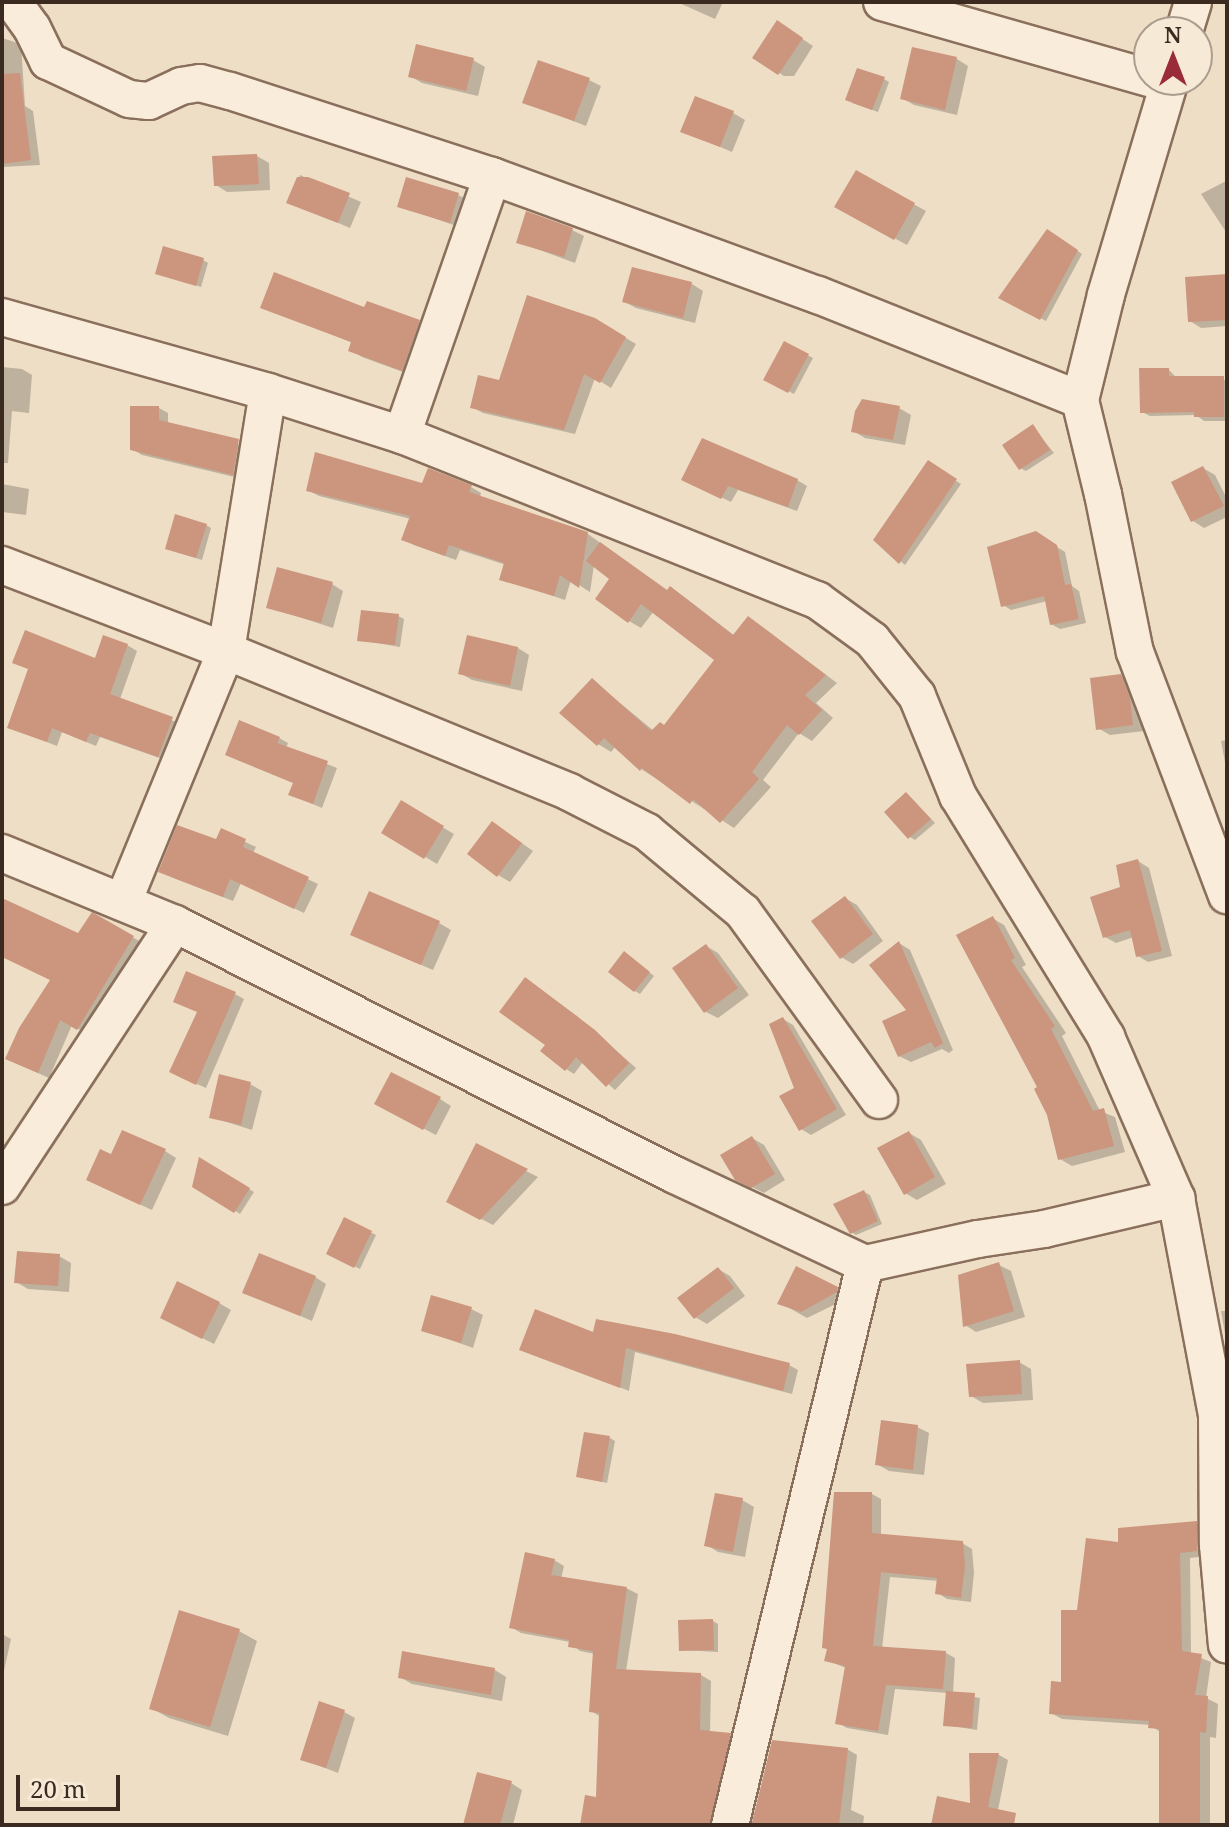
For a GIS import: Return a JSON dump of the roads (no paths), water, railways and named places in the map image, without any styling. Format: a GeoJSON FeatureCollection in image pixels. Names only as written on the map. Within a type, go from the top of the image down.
{"type":"FeatureCollection","features":[{"type":"Feature","properties":{"kind":"street"},"geometry":{"type":"LineString","coordinates":[[13,2],[32,28],[48,61],[129,99],[149,101],[181,86],[200,83],[492,176],[818,295],[1080,400]]}},
{"type":"Feature","properties":{"kind":"street"},"geometry":{"type":"LineString","coordinates":[[882,2],[1133,72]]}},
{"type":"Feature","properties":{"kind":"street"},"geometry":{"type":"LineString","coordinates":[[1157,96],[1080,400],[1103,494],[1135,652],[1227,895]]}},
{"type":"Feature","properties":{"kind":"street"},"geometry":{"type":"LineString","coordinates":[[402,435],[492,176]]}},
{"type":"Feature","properties":{"kind":"street"},"geometry":{"type":"LineString","coordinates":[[2,317],[268,392],[402,435],[817,600],[872,640],[917,696],[958,796],[1106,1037],[1176,1198],[1222,1413],[1218,1545],[1227,1645]]}},
{"type":"Feature","properties":{"kind":"street"},"geometry":{"type":"LineString","coordinates":[[123,902],[226,651],[268,392]]}},
{"type":"Feature","properties":{"kind":"street"},"geometry":{"type":"LineString","coordinates":[[2,565],[226,651],[569,792],[647,832],[743,912],[879,1100]]}},
{"type":"Feature","properties":{"kind":"street"},"geometry":{"type":"LineString","coordinates":[[2,853],[175,924],[675,1175],[865,1264],[978,1239],[1044,1229],[1176,1198]]}},
{"type":"Feature","properties":{"kind":"street"},"geometry":{"type":"LineString","coordinates":[[2,1186],[175,924]]}},
{"type":"Feature","properties":{"kind":"street"},"geometry":{"type":"LineString","coordinates":[[730,1825],[865,1264]]}}]}
